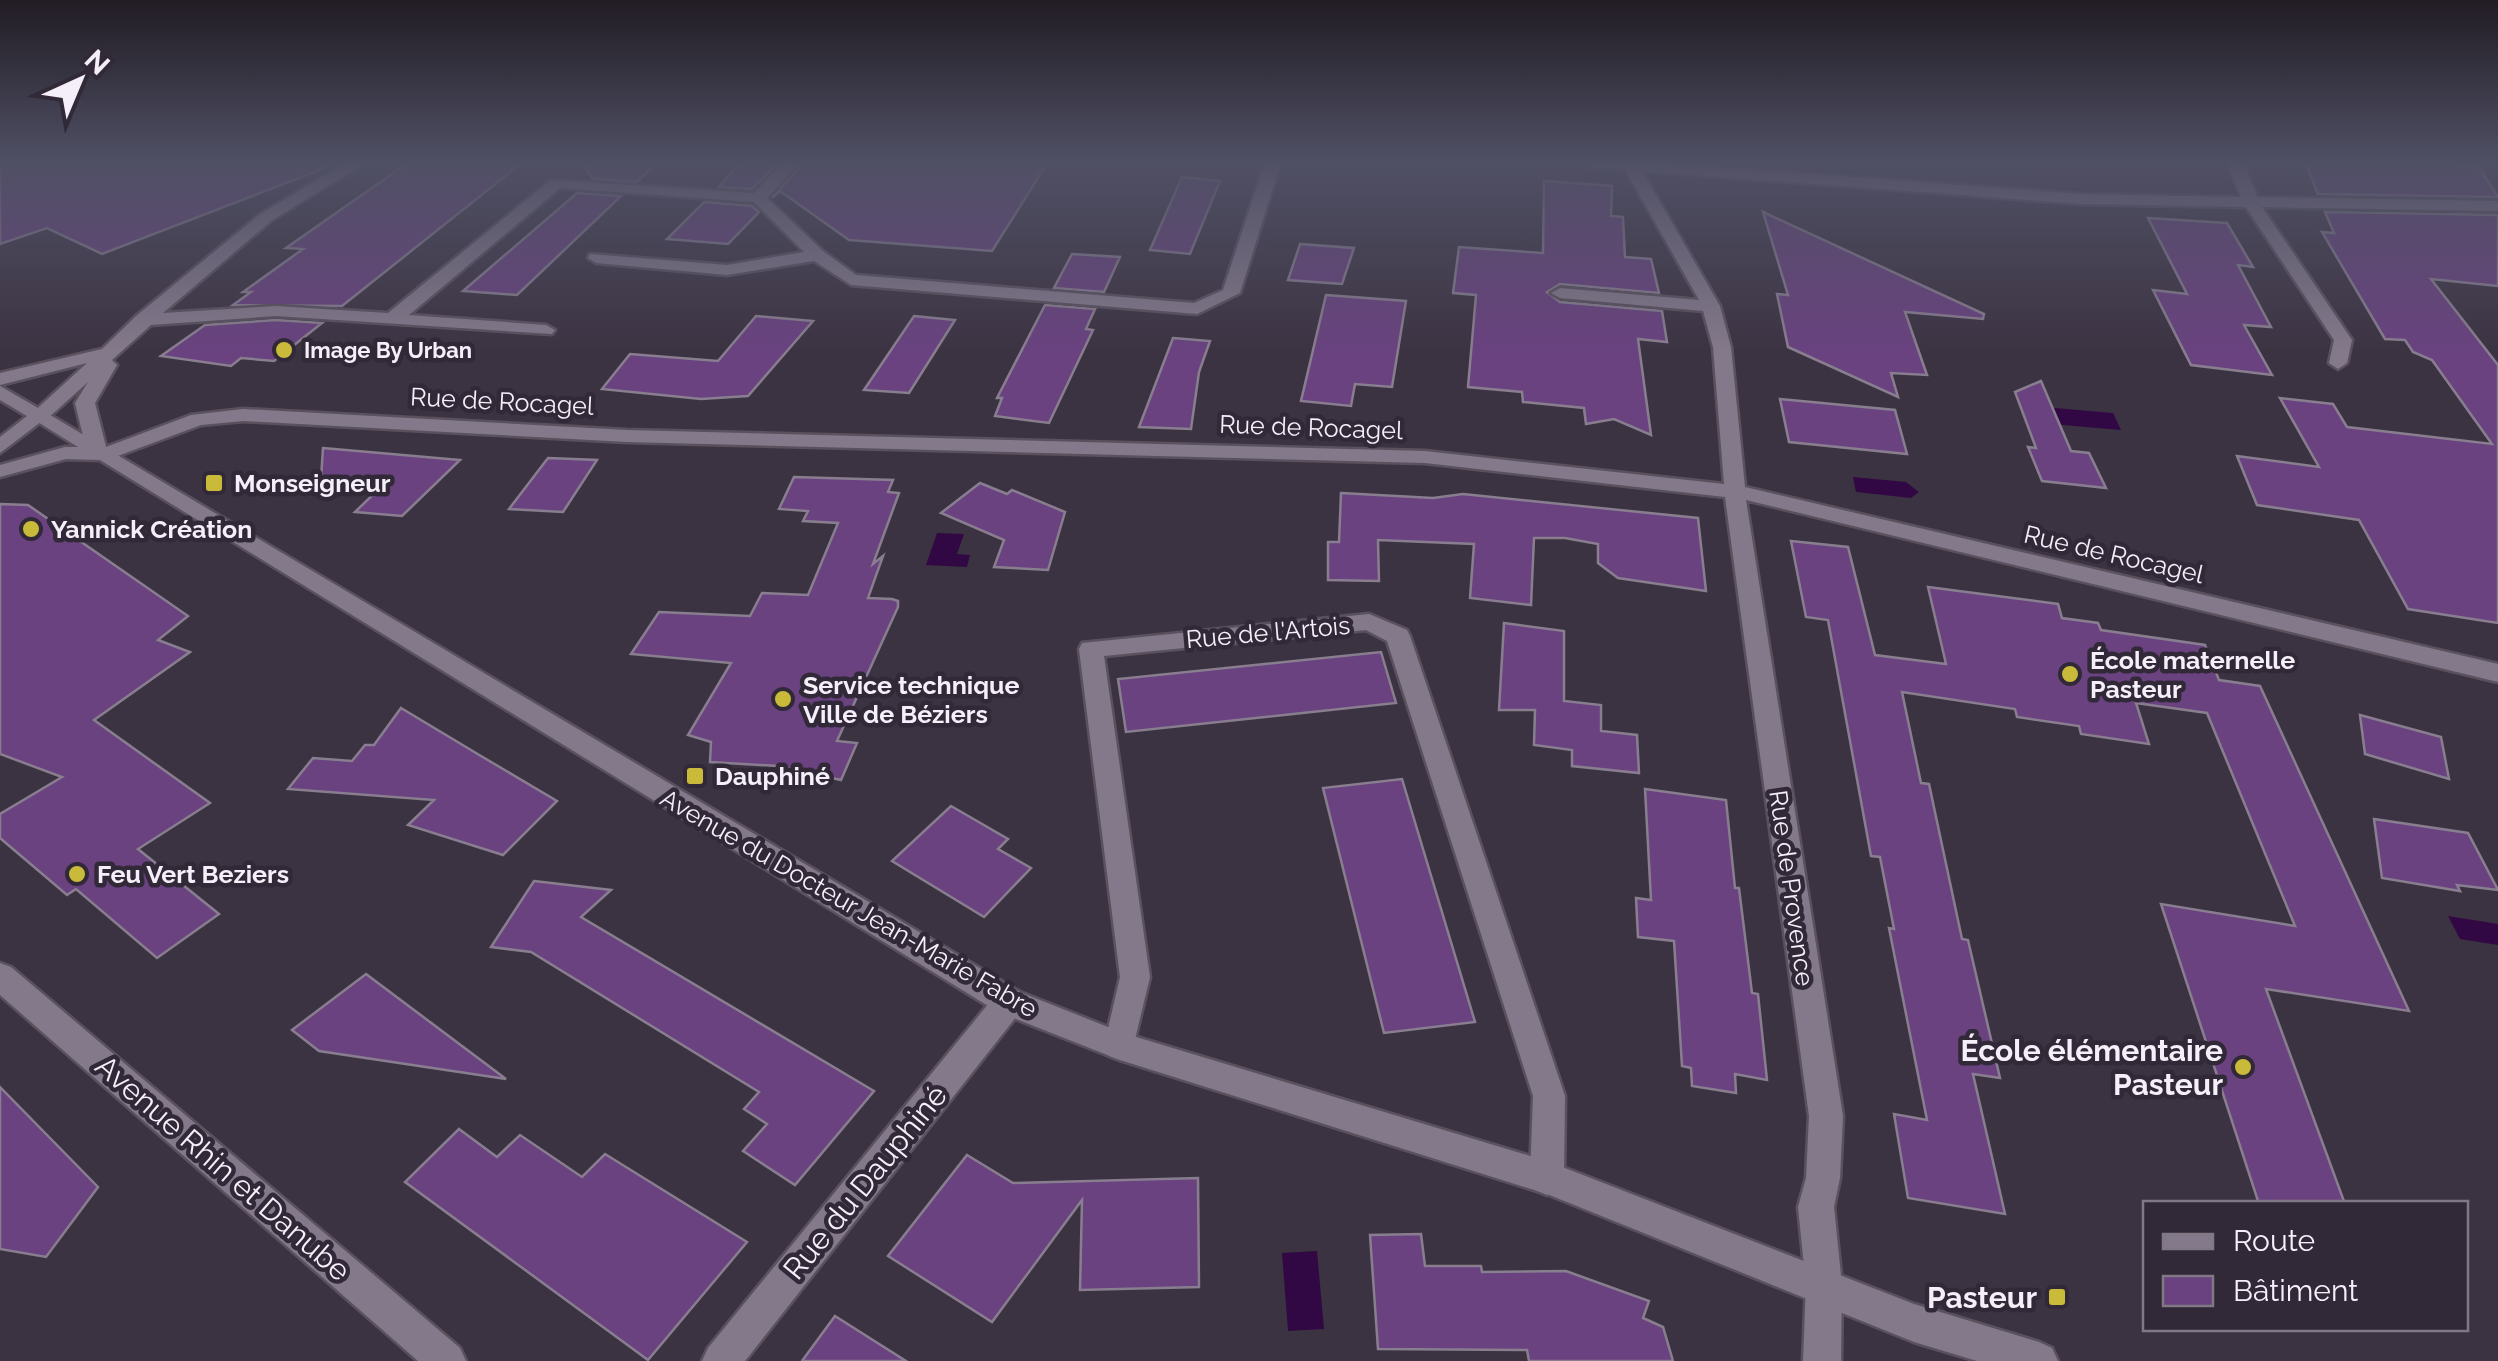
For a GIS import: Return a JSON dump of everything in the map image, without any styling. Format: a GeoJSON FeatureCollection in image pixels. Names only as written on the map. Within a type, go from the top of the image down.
{"type":"FeatureCollection","features":[{"type":"Feature","properties":{"kind":"street"},"geometry":{"type":"LineString","coordinates":[[0,447],[121,344],[142,320],[256,226]]}},
{"type":"Feature","properties":{"kind":"street"},"geometry":{"type":"LineString","coordinates":[[394,318],[506,226]]}},
{"type":"Feature","properties":{"kind":"street"},"geometry":{"type":"LineString","coordinates":[[786,226],[851,280],[1197,309],[1231,293],[1253,226]]}},
{"type":"Feature","properties":{"kind":"street","name":"Rue de Provence"},"geometry":{"type":"LineString","coordinates":[[1669,226],[1711,306],[1722,347],[1752,624],[1826,1116],[1824,1178],[1816,1207],[1824,1285],[1822,1361]]}},
{"type":"Feature","properties":{"kind":"street"},"geometry":{"type":"LineString","coordinates":[[2266,226],[2342,340],[2338,363]]}},
{"type":"Feature","properties":{"kind":"street"},"geometry":{"type":"LineString","coordinates":[[596,258],[727,270],[817,255]]}},
{"type":"Feature","properties":{"kind":"street"},"geometry":{"type":"LineString","coordinates":[[1560,294],[1711,306]]}},
{"type":"Feature","properties":{"kind":"street"},"geometry":{"type":"LineString","coordinates":[[142,320],[276,311],[546,330]]}},
{"type":"Feature","properties":{"kind":"street"},"geometry":{"type":"LineString","coordinates":[[0,379],[72,364],[121,344]]}},
{"type":"Feature","properties":{"kind":"street"},"geometry":{"type":"LineString","coordinates":[[0,471],[65,453],[101,451],[85,404],[121,344]]}},
{"type":"Feature","properties":{"kind":"street","name":"Avenue du Docteur Jean-Marie Fabre"},"geometry":{"type":"LineString","coordinates":[[0,392],[1009,1002],[1120,1046],[1547,1178],[1914,1324],[2039,1361]]}},
{"type":"Feature","properties":{"kind":"street","name":"Rue de Rocagel"},"geometry":{"type":"LineString","coordinates":[[101,451],[198,419],[242,414],[628,436],[1425,457],[1738,492],[2498,673]]}},
{"type":"Feature","properties":{"kind":"street","name":"Rue de l'Artois"},"geometry":{"type":"LineString","coordinates":[[1120,1046],[1135,977],[1091,648],[1369,622],[1398,636],[1549,1096],[1547,1178]]}},
{"type":"Feature","properties":{"kind":"street","name":"Avenue Rhin et Danube"},"geometry":{"type":"LineString","coordinates":[[0,976],[447,1361]]}},
{"type":"Feature","properties":{"kind":"street","name":"Rue du Dauphiné"},"geometry":{"type":"LineString","coordinates":[[721,1361],[1009,1002]]}},
{"type":"Feature","properties":{"kind":"shaded area"},"geometry":{"type":"Polygon","coordinates":[[[2043,407],[2113,413],[2121,430],[2051,424],[2043,407]]]}},
{"type":"Feature","properties":{"kind":"shaded area"},"geometry":{"type":"Polygon","coordinates":[[[1853,477],[1906,482],[1919,492],[1911,498],[1856,492],[1853,477]]]}},
{"type":"Feature","properties":{"kind":"shaded area"},"geometry":{"type":"Polygon","coordinates":[[[937,533],[964,534],[957,554],[970,555],[967,567],[926,565],[937,533]]]}},
{"type":"Feature","properties":{"kind":"shaded area"},"geometry":{"type":"Polygon","coordinates":[[[2448,916],[2498,924],[2498,945],[2460,939],[2448,916]]]}},
{"type":"Feature","properties":{"kind":"shaded area"},"geometry":{"type":"Polygon","coordinates":[[[1317,1251],[1324,1329],[1288,1331],[1282,1253],[1317,1251]]]}},
{"type":"Feature","properties":{"kind":"building"},"geometry":{"type":"Polygon","coordinates":[[[0,226],[176,226],[102,254],[47,228],[0,244],[0,226]]]}},
{"type":"Feature","properties":{"kind":"building"},"geometry":{"type":"Polygon","coordinates":[[[318,226],[443,226],[342,306],[233,305],[251,292],[243,292],[303,249],[286,248],[318,226]]]}},
{"type":"Feature","properties":{"kind":"building"},"geometry":{"type":"Polygon","coordinates":[[[539,226],[590,226],[517,295],[463,291],[539,226]]]}},
{"type":"Feature","properties":{"kind":"building"},"geometry":{"type":"Polygon","coordinates":[[[680,226],[746,226],[728,244],[667,239],[680,226]]]}},
{"type":"Feature","properties":{"kind":"building"},"geometry":{"type":"Polygon","coordinates":[[[829,226],[1008,226],[992,251],[849,240],[829,226]]]}},
{"type":"Feature","properties":{"kind":"building"},"geometry":{"type":"Polygon","coordinates":[[[1161,226],[1202,226],[1190,254],[1150,250],[1161,226]]]}},
{"type":"Feature","properties":{"kind":"building"},"geometry":{"type":"Polygon","coordinates":[[[1543,226],[1623,226],[1625,257],[1651,259],[1659,293],[1560,284],[1547,292],[1560,302],[1662,311],[1667,342],[1638,339],[1651,435],[1614,419],[1586,424],[1584,408],[1523,402],[1522,392],[1468,387],[1476,295],[1453,293],[1459,247],[1543,253],[1543,226]]]}},
{"type":"Feature","properties":{"kind":"building"},"geometry":{"type":"Polygon","coordinates":[[[1767,226],[1792,226],[1984,314],[1983,319],[1905,312],[1927,375],[1891,373],[1898,397],[1788,347],[1777,294],[1788,295],[1767,226]]]}},
{"type":"Feature","properties":{"kind":"building"},"geometry":{"type":"Polygon","coordinates":[[[2152,226],[2228,226],[2253,267],[2238,265],[2271,327],[2244,325],[2272,375],[2191,365],[2153,290],[2187,294],[2152,226]]]}},
{"type":"Feature","properties":{"kind":"building"},"geometry":{"type":"Polygon","coordinates":[[[2331,226],[2498,226],[2498,286],[2431,279],[2498,365],[2498,623],[2408,609],[2359,520],[2257,505],[2237,456],[2319,467],[2280,398],[2333,404],[2347,427],[2492,444],[2432,360],[2413,352],[2405,340],[2385,339],[2322,232],[2334,233],[2331,226]]]}},
{"type":"Feature","properties":{"kind":"building"},"geometry":{"type":"Polygon","coordinates":[[[1300,244],[1354,248],[1342,284],[1288,280],[1300,244]]]}},
{"type":"Feature","properties":{"kind":"building"},"geometry":{"type":"Polygon","coordinates":[[[1072,254],[1120,257],[1104,292],[1054,288],[1072,254]]]}},
{"type":"Feature","properties":{"kind":"building"},"geometry":{"type":"Polygon","coordinates":[[[1326,295],[1406,301],[1392,387],[1355,384],[1351,406],[1301,401],[1326,295]]]}},
{"type":"Feature","properties":{"kind":"building"},"geometry":{"type":"Polygon","coordinates":[[[1045,305],[1095,309],[1086,329],[1093,330],[1049,423],[995,416],[1002,398],[997,398],[1045,305]]]}},
{"type":"Feature","properties":{"kind":"building"},"geometry":{"type":"Polygon","coordinates":[[[756,316],[813,321],[748,396],[701,399],[602,389],[630,354],[718,361],[756,316]]]}},
{"type":"Feature","properties":{"kind":"building"},"geometry":{"type":"Polygon","coordinates":[[[914,316],[955,320],[909,393],[864,390],[914,316]]]}},
{"type":"Feature","properties":{"kind":"building"},"geometry":{"type":"Polygon","coordinates":[[[276,320],[322,323],[274,361],[241,358],[231,366],[161,356],[205,325],[276,320]]]}},
{"type":"Feature","properties":{"kind":"building"},"geometry":{"type":"Polygon","coordinates":[[[1173,338],[1210,341],[1199,372],[1191,429],[1139,427],[1173,338]]]}},
{"type":"Feature","properties":{"kind":"building"},"geometry":{"type":"Polygon","coordinates":[[[2041,381],[2071,451],[2089,453],[2106,488],[2042,481],[2028,447],[2036,448],[2015,392],[2041,381]]]}},
{"type":"Feature","properties":{"kind":"building"},"geometry":{"type":"Polygon","coordinates":[[[1780,399],[1895,410],[1907,454],[1789,442],[1780,399]]]}},
{"type":"Feature","properties":{"kind":"building"},"geometry":{"type":"Polygon","coordinates":[[[323,448],[460,460],[402,516],[355,512],[382,486],[321,479],[323,448]]]}},
{"type":"Feature","properties":{"kind":"building"},"geometry":{"type":"Polygon","coordinates":[[[548,458],[597,460],[563,512],[509,509],[548,458]]]}},
{"type":"Feature","properties":{"kind":"building","name":"Service technique Ville de Béziers"},"geometry":{"type":"Polygon","coordinates":[[[794,477],[893,480],[888,492],[899,493],[873,564],[883,556],[868,598],[892,599],[898,601],[898,607],[837,741],[857,743],[841,780],[778,766],[710,762],[711,742],[688,735],[731,663],[631,654],[659,612],[750,616],[762,593],[808,595],[838,523],[803,521],[808,511],[779,509],[794,477]]]}},
{"type":"Feature","properties":{"kind":"building"},"geometry":{"type":"Polygon","coordinates":[[[980,483],[1007,494],[1012,490],[1065,512],[1048,570],[994,567],[1004,540],[941,513],[980,483]]]}},
{"type":"Feature","properties":{"kind":"building"},"geometry":{"type":"Polygon","coordinates":[[[1341,493],[1433,498],[1463,494],[1698,518],[1706,591],[1618,578],[1598,563],[1598,544],[1565,538],[1534,538],[1531,605],[1470,598],[1474,544],[1378,540],[1379,581],[1328,580],[1328,542],[1339,542],[1341,493]]]}},
{"type":"Feature","properties":{"kind":"building"},"geometry":{"type":"Polygon","coordinates":[[[0,504],[28,505],[188,616],[158,640],[190,652],[94,720],[210,803],[138,849],[219,914],[157,958],[76,889],[67,895],[0,838],[0,814],[62,777],[0,754],[0,504]]]}},
{"type":"Feature","properties":{"kind":"building"},"geometry":{"type":"Polygon","coordinates":[[[1791,541],[1848,547],[1875,655],[1946,664],[1928,587],[2058,604],[2062,618],[2098,623],[2101,630],[2205,645],[2219,680],[2260,686],[2409,1011],[2266,989],[2344,1201],[2258,1201],[2161,904],[2295,926],[2207,713],[2136,703],[2149,744],[2081,734],[2079,726],[2017,717],[2015,709],[1902,692],[1921,783],[1929,784],[1962,939],[1968,940],[2000,1078],[1973,1074],[2005,1214],[1908,1198],[1894,1114],[1927,1120],[1889,928],[1894,929],[1880,857],[1871,856],[1828,620],[1806,617],[1791,541]]]}},
{"type":"Feature","properties":{"kind":"building"},"geometry":{"type":"Polygon","coordinates":[[[1504,623],[1564,631],[1564,701],[1601,705],[1601,731],[1637,735],[1639,773],[1572,766],[1572,750],[1534,745],[1535,710],[1499,710],[1504,623]]]}},
{"type":"Feature","properties":{"kind":"building"},"geometry":{"type":"Polygon","coordinates":[[[1381,652],[1396,703],[1126,732],[1118,679],[1381,652]]]}},
{"type":"Feature","properties":{"kind":"building"},"geometry":{"type":"Polygon","coordinates":[[[401,708],[557,801],[503,855],[408,825],[434,800],[288,789],[313,758],[352,761],[365,745],[374,745],[401,708]]]}},
{"type":"Feature","properties":{"kind":"building"},"geometry":{"type":"Polygon","coordinates":[[[2360,715],[2441,737],[2449,779],[2365,754],[2360,715]]]}},
{"type":"Feature","properties":{"kind":"building"},"geometry":{"type":"Polygon","coordinates":[[[1402,779],[1475,1022],[1384,1033],[1323,788],[1402,779]]]}},
{"type":"Feature","properties":{"kind":"building"},"geometry":{"type":"Polygon","coordinates":[[[1645,789],[1726,800],[1735,888],[1739,888],[1752,993],[1758,994],[1767,1080],[1735,1074],[1736,1093],[1692,1086],[1691,1068],[1682,1066],[1674,941],[1638,937],[1636,898],[1651,900],[1645,789]]]}},
{"type":"Feature","properties":{"kind":"building"},"geometry":{"type":"Polygon","coordinates":[[[951,806],[1008,839],[998,849],[1031,868],[984,917],[892,861],[951,806]]]}},
{"type":"Feature","properties":{"kind":"building"},"geometry":{"type":"Polygon","coordinates":[[[2374,819],[2468,833],[2498,890],[2457,885],[2460,891],[2382,878],[2374,819]]]}},
{"type":"Feature","properties":{"kind":"building"},"geometry":{"type":"Polygon","coordinates":[[[534,881],[611,890],[581,917],[874,1091],[795,1185],[743,1151],[767,1124],[744,1109],[759,1092],[531,952],[491,947],[534,881]]]}},
{"type":"Feature","properties":{"kind":"building"},"geometry":{"type":"Polygon","coordinates":[[[366,974],[506,1079],[319,1051],[292,1030],[366,974]]]}},
{"type":"Feature","properties":{"kind":"building"},"geometry":{"type":"Polygon","coordinates":[[[0,1087],[98,1187],[46,1257],[0,1249],[0,1087]]]}},
{"type":"Feature","properties":{"kind":"building"},"geometry":{"type":"Polygon","coordinates":[[[459,1129],[497,1157],[520,1135],[582,1177],[605,1154],[747,1242],[648,1360],[405,1182],[459,1129]]]}},
{"type":"Feature","properties":{"kind":"building"},"geometry":{"type":"Polygon","coordinates":[[[967,1155],[1013,1183],[1198,1178],[1199,1287],[1080,1290],[1082,1200],[992,1322],[888,1256],[967,1155]]]}},
{"type":"Feature","properties":{"kind":"building"},"geometry":{"type":"Polygon","coordinates":[[[1421,1234],[1425,1266],[1481,1266],[1482,1272],[1566,1271],[1649,1301],[1643,1318],[1663,1327],[1673,1361],[1529,1361],[1527,1350],[1378,1349],[1370,1235],[1421,1234]]]}},
{"type":"Feature","properties":{"kind":"building"},"geometry":{"type":"Polygon","coordinates":[[[835,1316],[906,1361],[802,1361],[835,1316]]]}},
{"type":"Feature","properties":{"kind":"place","name":"Image By Urban"},"geometry":{"type":"Point","coordinates":[284,350]}},
{"type":"Feature","properties":{"kind":"place","name":"Monseigneur"},"geometry":{"type":"Point","coordinates":[214,483]}},
{"type":"Feature","properties":{"kind":"place","name":"Yannick Création"},"geometry":{"type":"Point","coordinates":[31,529]}},
{"type":"Feature","properties":{"kind":"place","name":"École maternelle Pasteur"},"geometry":{"type":"Point","coordinates":[2070,674]}},
{"type":"Feature","properties":{"kind":"place","name":"Service technique Ville de Béziers"},"geometry":{"type":"Point","coordinates":[783,699]}},
{"type":"Feature","properties":{"kind":"place","name":"Dauphiné"},"geometry":{"type":"Point","coordinates":[695,776]}},
{"type":"Feature","properties":{"kind":"place","name":"Feu Vert Beziers"},"geometry":{"type":"Point","coordinates":[77,874]}},
{"type":"Feature","properties":{"kind":"place","name":"École élémentaire Pasteur"},"geometry":{"type":"Point","coordinates":[2243,1067]}},
{"type":"Feature","properties":{"kind":"place","name":"Pasteur"},"geometry":{"type":"Point","coordinates":[2057,1297]}}]}
